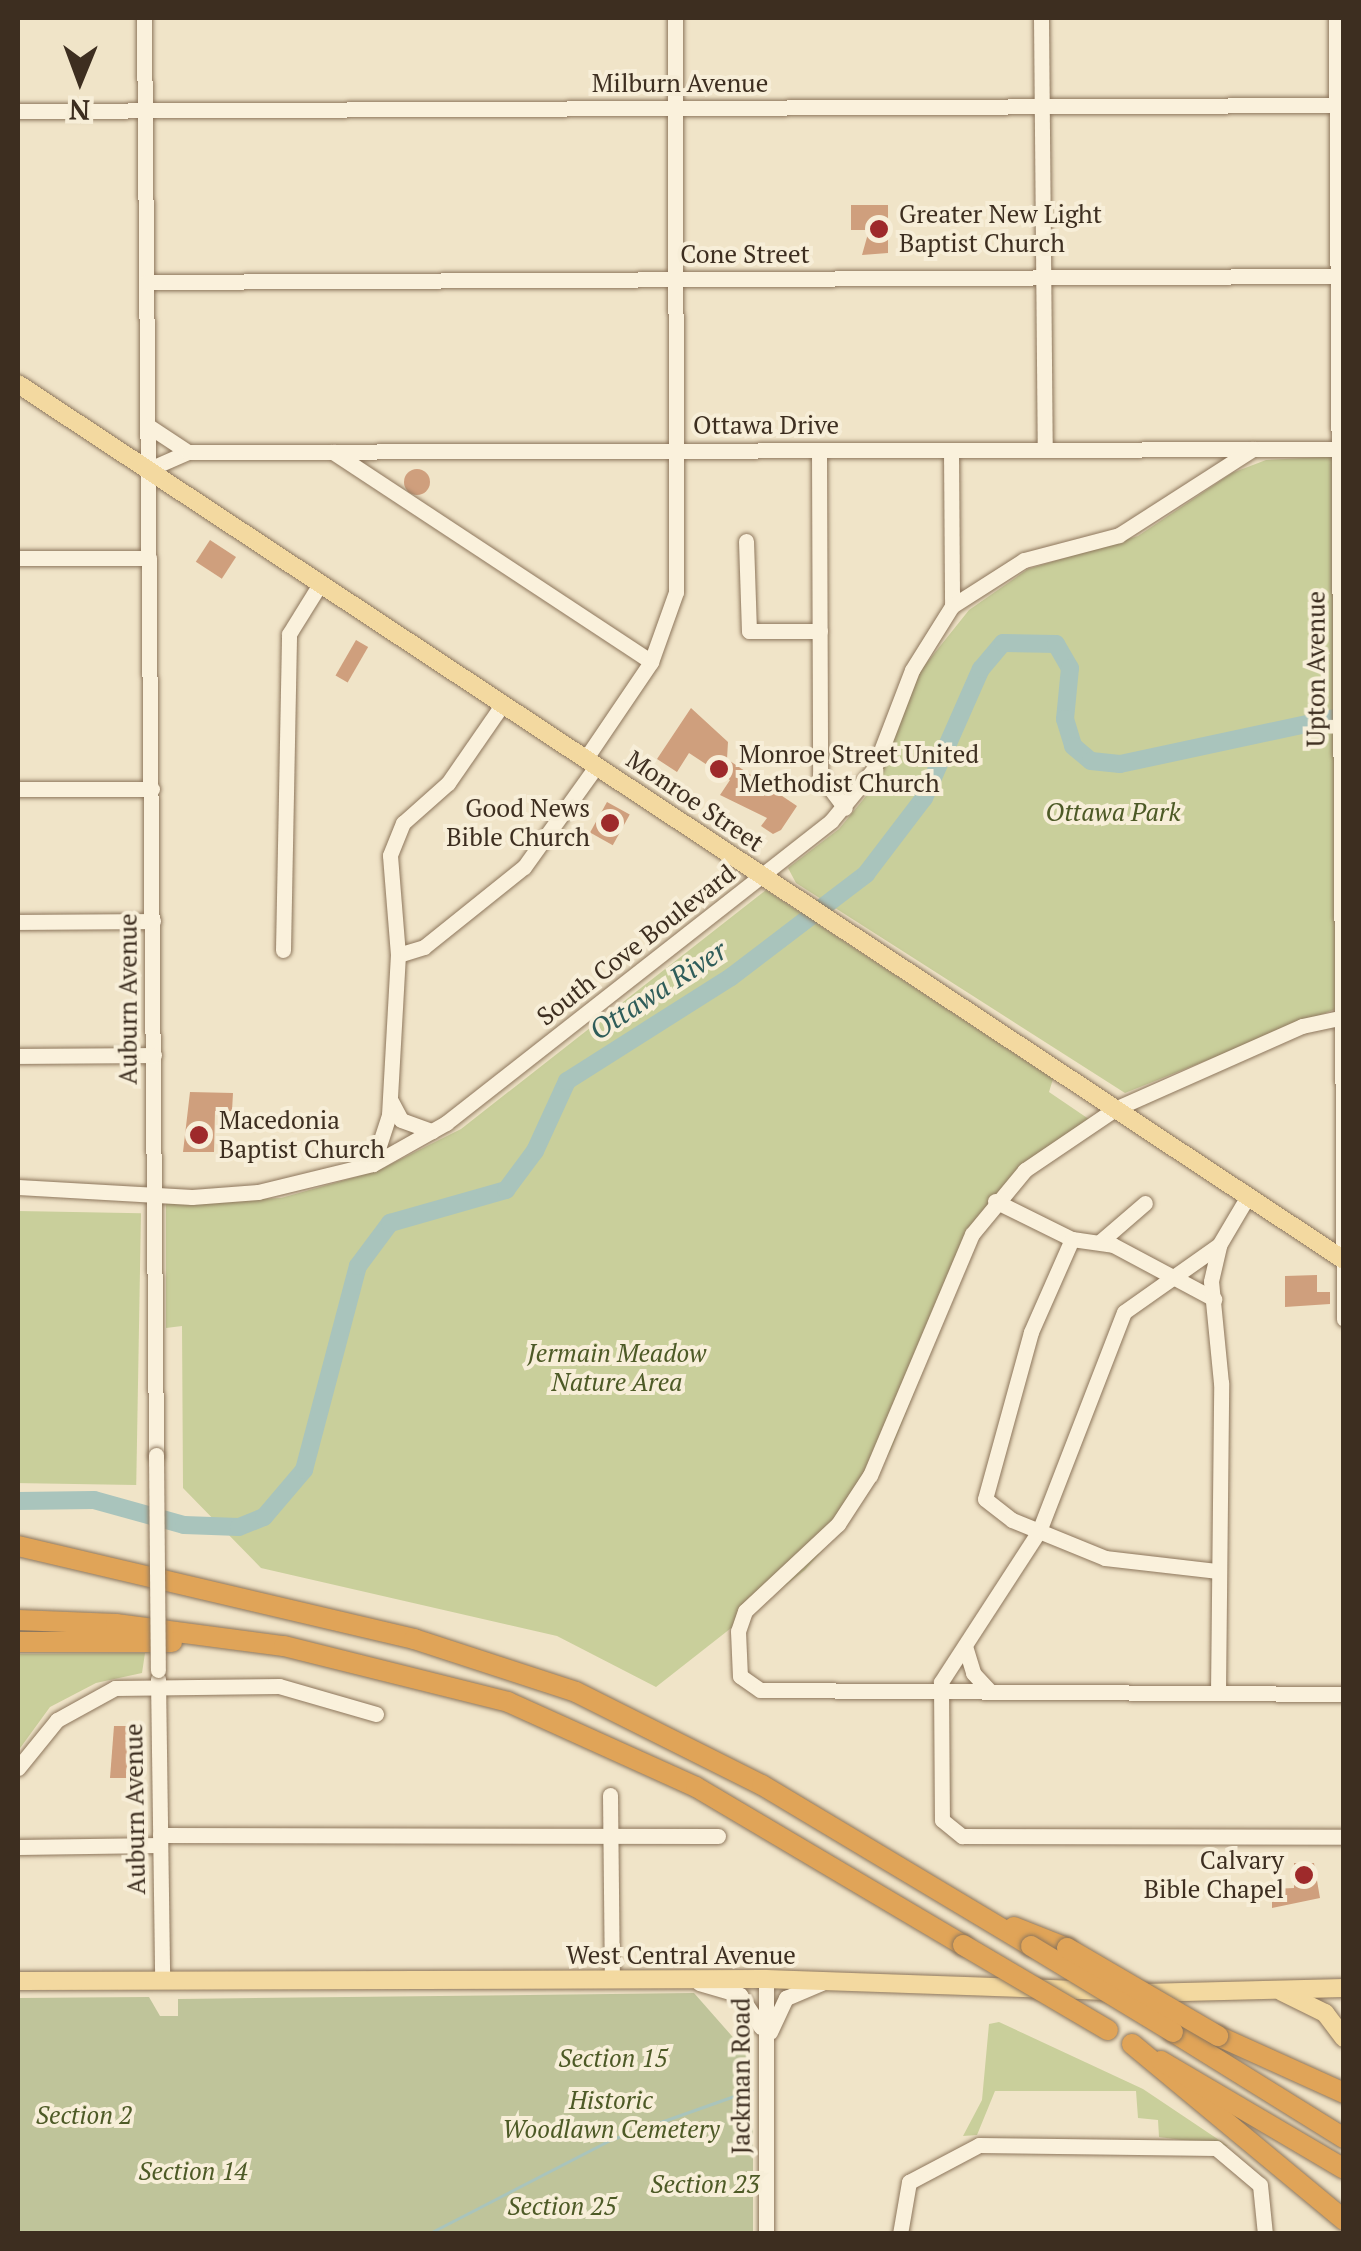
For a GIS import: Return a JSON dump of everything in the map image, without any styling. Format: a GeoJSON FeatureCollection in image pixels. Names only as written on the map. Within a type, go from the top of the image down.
{"type":"FeatureCollection","features":[{"type":"Feature","properties":{"kind":"highway"},"geometry":{"type":"LineString","coordinates":[[18,1546],[414,1639],[576,1692],[729,1766],[999,1925],[1344,2138]]}},
{"type":"Feature","properties":{"kind":"highway"},"geometry":{"type":"LineString","coordinates":[[18,1620],[116,1624],[284,1646],[426,1677],[578,1730],[696,1787],[1344,2169]]}},
{"type":"Feature","properties":{"kind":"highway"},"geometry":{"type":"LineString","coordinates":[[18,1642],[284,1646]]}},
{"type":"Feature","properties":{"kind":"highway"},"geometry":{"type":"LineString","coordinates":[[999,1925],[1067,1948],[1218,2036],[1333,2090]]}},
{"type":"Feature","properties":{"kind":"highway"},"geometry":{"type":"LineString","coordinates":[[1132,2044],[1335,2213]]}},
{"type":"Feature","properties":{"kind":"main road","name":"Monroe Street"},"geometry":{"type":"LineString","coordinates":[[18,384],[1343,1259]]}},
{"type":"Feature","properties":{"kind":"main road","name":"West Central Avenue"},"geometry":{"type":"LineString","coordinates":[[18,1981],[680,1978],[1281,1992],[1344,1988]]}},
{"type":"Feature","properties":{"kind":"main road"},"geometry":{"type":"LineString","coordinates":[[1281,1992],[1325,2013],[1344,2038]]}},
{"type":"Feature","properties":{"kind":"street","name":"Auburn Avenue"},"geometry":{"type":"LineString","coordinates":[[144,18],[162,1980]]}},
{"type":"Feature","properties":{"kind":"street"},"geometry":{"type":"LineString","coordinates":[[398,955],[424,947],[524,867],[651,662],[676,592],[679,450],[675,18]]}},
{"type":"Feature","properties":{"kind":"street"},"geometry":{"type":"LineString","coordinates":[[1041,18],[1044,449]]}},
{"type":"Feature","properties":{"kind":"street","name":"Upton Avenue"},"geometry":{"type":"LineString","coordinates":[[1336,18],[1340,105],[1344,1319]]}},
{"type":"Feature","properties":{"kind":"street","name":"Milburn Avenue"},"geometry":{"type":"LineString","coordinates":[[18,111],[1340,105]]}},
{"type":"Feature","properties":{"kind":"street","name":"Cone Street"},"geometry":{"type":"LineString","coordinates":[[146,282],[1341,276]]}},
{"type":"Feature","properties":{"kind":"street"},"geometry":{"type":"LineString","coordinates":[[147,424],[188,452]]}},
{"type":"Feature","properties":{"kind":"street","name":"South Cove Boulevard"},"geometry":{"type":"LineString","coordinates":[[18,1187],[154,1194],[258,1192],[372,1164],[432,1131],[769,880],[844,808],[874,770],[912,670],[952,606],[1024,560],[1119,535],[1253,448]]}},
{"type":"Feature","properties":{"kind":"street","name":"Ottawa Drive"},"geometry":{"type":"LineString","coordinates":[[147,470],[188,452],[1342,448]]}},
{"type":"Feature","properties":{"kind":"street"},"geometry":{"type":"LineString","coordinates":[[819,450],[820,762],[824,787],[844,808]]}},
{"type":"Feature","properties":{"kind":"street"},"geometry":{"type":"LineString","coordinates":[[950,450],[952,606]]}},
{"type":"Feature","properties":{"kind":"street"},"geometry":{"type":"LineString","coordinates":[[334,452],[651,662]]}},
{"type":"Feature","properties":{"kind":"street"},"geometry":{"type":"LineString","coordinates":[[746,541],[749,632],[820,631]]}},
{"type":"Feature","properties":{"kind":"street"},"geometry":{"type":"LineString","coordinates":[[18,558],[148,558]]}},
{"type":"Feature","properties":{"kind":"street"},"geometry":{"type":"LineString","coordinates":[[283,950],[289,634],[320,584]]}},
{"type":"Feature","properties":{"kind":"street"},"geometry":{"type":"LineString","coordinates":[[372,1164],[390,1097],[398,955],[388,894],[396,834],[448,783],[502,705]]}},
{"type":"Feature","properties":{"kind":"street"},"geometry":{"type":"LineString","coordinates":[[18,789],[152,790]]}},
{"type":"Feature","properties":{"kind":"street"},"geometry":{"type":"LineString","coordinates":[[18,922],[153,921]]}},
{"type":"Feature","properties":{"kind":"street"},"geometry":{"type":"LineString","coordinates":[[1343,1017],[1302,1026],[1115,1109],[1054,1147],[995,1201],[956,1267],[870,1476],[838,1524],[740,1619],[744,1685],[940,1692],[1344,1694]]}},
{"type":"Feature","properties":{"kind":"street"},"geometry":{"type":"LineString","coordinates":[[18,1056],[154,1055]]}},
{"type":"Feature","properties":{"kind":"street"},"geometry":{"type":"LineString","coordinates":[[390,1097],[400,1120],[432,1131]]}},
{"type":"Feature","properties":{"kind":"street"},"geometry":{"type":"LineString","coordinates":[[1218,1693],[1214,1300],[1219,1245],[1248,1196]]}},
{"type":"Feature","properties":{"kind":"street"},"geometry":{"type":"LineString","coordinates":[[995,1201],[1072,1238],[1101,1241],[1214,1300]]}},
{"type":"Feature","properties":{"kind":"street"},"geometry":{"type":"LineString","coordinates":[[1101,1241],[1146,1202]]}},
{"type":"Feature","properties":{"kind":"street"},"geometry":{"type":"LineString","coordinates":[[1072,1238],[1031,1332],[983,1491],[993,1507],[1039,1531],[1143,1567],[1218,1570]]}},
{"type":"Feature","properties":{"kind":"street"},"geometry":{"type":"LineString","coordinates":[[1219,1245],[1136,1299],[1115,1329],[1039,1531],[940,1692],[942,1813],[962,1836],[1344,1837]]}},
{"type":"Feature","properties":{"kind":"street"},"geometry":{"type":"LineString","coordinates":[[965,1646],[973,1673],[991,1692]]}},
{"type":"Feature","properties":{"kind":"street"},"geometry":{"type":"LineString","coordinates":[[18,1768],[80,1701],[158,1678],[278,1686],[376,1714]]}},
{"type":"Feature","properties":{"kind":"street"},"geometry":{"type":"LineString","coordinates":[[610,1795],[612,1978]]}},
{"type":"Feature","properties":{"kind":"street"},"geometry":{"type":"LineString","coordinates":[[18,1847],[160,1840],[718,1836]]}},
{"type":"Feature","properties":{"kind":"street"},"geometry":{"type":"LineString","coordinates":[[680,1978],[748,2001],[766,2050]]}},
{"type":"Feature","properties":{"kind":"street","name":"Jackman Road"},"geometry":{"type":"LineString","coordinates":[[766,1979],[766,2234]]}},
{"type":"Feature","properties":{"kind":"street"},"geometry":{"type":"LineString","coordinates":[[766,2050],[780,2004],[828,1981]]}},
{"type":"Feature","properties":{"kind":"street"},"geometry":{"type":"LineString","coordinates":[[900,2234],[908,2182],[979,2145],[1216,2148],[1260,2184],[1266,2234]]}},
{"type":"Feature","properties":{"kind":"green space","name":"Ottawa Park"},"geometry":{"type":"Polygon","coordinates":[[[1343,456],[1343,1006],[1125,1093],[796,883],[788,868],[839,829],[871,790],[921,670],[969,610],[1028,569],[1138,536],[1232,473],[1266,460],[1343,456]]]}},
{"type":"Feature","properties":{"kind":"green space","name":"Jermain Meadow Nature Area"},"geometry":{"type":"Polygon","coordinates":[[[766,890],[1053,1079],[1049,1092],[1099,1126],[1029,1174],[977,1237],[891,1450],[843,1527],[805,1570],[656,1687],[557,1636],[261,1568],[183,1488],[182,1326],[166,1328],[166,1203],[281,1198],[377,1171],[461,1129],[766,890]]]}},
{"type":"Feature","properties":{"kind":"green space"},"geometry":{"type":"Polygon","coordinates":[[[18,1211],[141,1213],[136,1485],[18,1483],[18,1211]]]}},
{"type":"Feature","properties":{"kind":"green space"},"geometry":{"type":"Polygon","coordinates":[[[145,1653],[142,1673],[96,1683],[50,1707],[18,1751],[18,1654],[145,1653]]]}},
{"type":"Feature","properties":{"kind":"green space","name":"Historic Woodlawn Cemetery"},"geometry":{"type":"Polygon","coordinates":[[[694,1993],[753,2060],[753,2233],[18,2233],[18,1998],[149,1997],[160,2016],[178,2016],[178,1999],[694,1993]]]}},
{"type":"Feature","properties":{"kind":"green space"},"geometry":{"type":"Polygon","coordinates":[[[999,2022],[1143,2089],[1228,2146],[1159,2137],[1158,2120],[1138,2118],[1136,2091],[995,2091],[977,2135],[963,2136],[982,2100],[989,2024],[999,2022]]]}},
{"type":"Feature","properties":{"kind":"building","name":"Greater New Light Baptist Church"},"geometry":{"type":"Polygon","coordinates":[[[851,205],[888,205],[888,253],[862,255],[869,230],[851,230],[851,205]]]}},
{"type":"Feature","properties":{"kind":"building"},"geometry":{"type":"Polygon","coordinates":[[[417,469],[426,473],[430,482],[426,491],[417,495],[408,491],[404,482],[408,473],[417,469]]]}},
{"type":"Feature","properties":{"kind":"building"},"geometry":{"type":"Polygon","coordinates":[[[210,540],[236,557],[222,579],[196,562],[210,540]]]}},
{"type":"Feature","properties":{"kind":"building"},"geometry":{"type":"Polygon","coordinates":[[[356,640],[368,647],[348,683],[336,676],[356,640]]]}},
{"type":"Feature","properties":{"kind":"building","name":"Monroe Street United Methodist Church"},"geometry":{"type":"Polygon","coordinates":[[[691,708],[728,742],[727,759],[797,806],[781,830],[773,834],[761,826],[767,818],[720,795],[730,780],[689,753],[677,772],[657,759],[691,708]]]}},
{"type":"Feature","properties":{"kind":"building","name":"Good News Bible Church"},"geometry":{"type":"Polygon","coordinates":[[[607,802],[630,815],[613,845],[590,833],[607,802]]]}},
{"type":"Feature","properties":{"kind":"building","name":"Macedonia Baptist Church"},"geometry":{"type":"Polygon","coordinates":[[[190,1092],[233,1093],[232,1111],[215,1111],[214,1152],[183,1152],[190,1092]]]}},
{"type":"Feature","properties":{"kind":"building"},"geometry":{"type":"Polygon","coordinates":[[[1317,1275],[1317,1292],[1330,1292],[1330,1304],[1285,1307],[1285,1276],[1317,1275]]]}},
{"type":"Feature","properties":{"kind":"building"},"geometry":{"type":"Polygon","coordinates":[[[114,1726],[135,1726],[139,1778],[110,1778],[114,1726]]]}},
{"type":"Feature","properties":{"kind":"building","name":"Calvary Bible Chapel"},"geometry":{"type":"Polygon","coordinates":[[[1294,1863],[1314,1863],[1320,1898],[1272,1908],[1272,1889],[1294,1888],[1294,1863]]]}},
{"type":"Feature","properties":{"kind":"waterway","name":"Ottawa River"},"geometry":{"type":"LineString","coordinates":[[18,1501],[94,1500],[184,1525],[239,1527],[264,1517],[304,1470],[358,1266],[390,1223],[506,1190],[535,1151],[567,1081],[731,977],[866,874],[924,798],[981,669],[1003,643],[1056,644],[1070,668],[1065,719],[1073,746],[1091,761],[1120,764],[1344,716]]}},
{"type":"Feature","properties":{"kind":"waterway"},"geometry":{"type":"LineString","coordinates":[[428,2234],[610,2140],[751,2090]]}},
{"type":"Feature","properties":{"kind":"place","name":"Greater New Light Baptist Church"},"geometry":{"type":"Point","coordinates":[879,229]}},
{"type":"Feature","properties":{"kind":"place","name":"Monroe Street United Methodist Church"},"geometry":{"type":"Point","coordinates":[719,769]}},
{"type":"Feature","properties":{"kind":"place","name":"Good News Bible Church"},"geometry":{"type":"Point","coordinates":[610,823]}},
{"type":"Feature","properties":{"kind":"place","name":"Macedonia Baptist Church"},"geometry":{"type":"Point","coordinates":[199,1135]}},
{"type":"Feature","properties":{"kind":"place","name":"Calvary Bible Chapel"},"geometry":{"type":"Point","coordinates":[1304,1875]}},
{"type":"Feature","properties":{"kind":"park label","name":"Section 15"},"geometry":{"type":"Point","coordinates":[613,2058]}},
{"type":"Feature","properties":{"kind":"park label","name":"Section 2"},"geometry":{"type":"Point","coordinates":[84,2115]}},
{"type":"Feature","properties":{"kind":"park label","name":"Section 14"},"geometry":{"type":"Point","coordinates":[193,2171]}},
{"type":"Feature","properties":{"kind":"park label","name":"Section 23"},"geometry":{"type":"Point","coordinates":[705,2184]}},
{"type":"Feature","properties":{"kind":"park label","name":"Section 25"},"geometry":{"type":"Point","coordinates":[562,2206]}}]}
